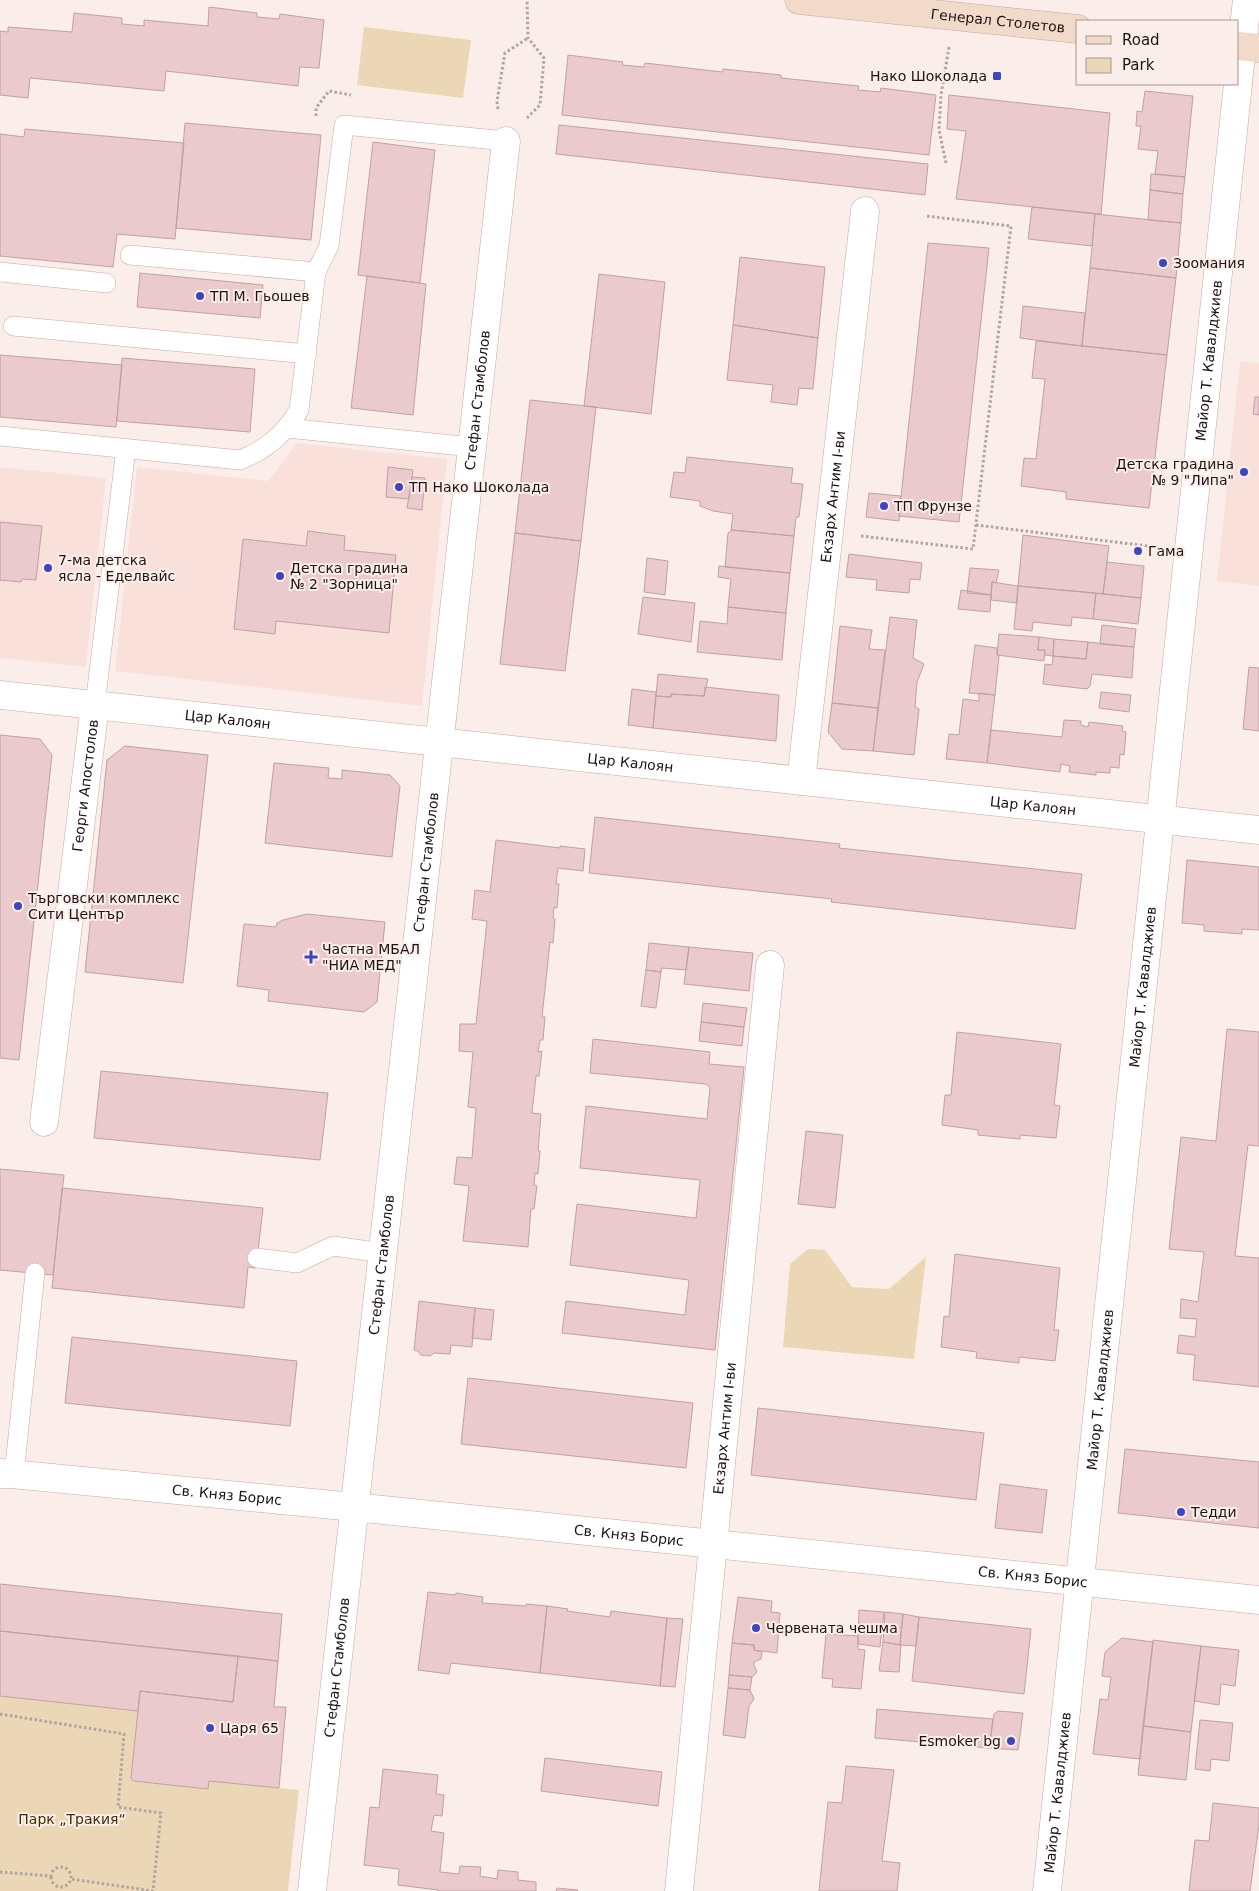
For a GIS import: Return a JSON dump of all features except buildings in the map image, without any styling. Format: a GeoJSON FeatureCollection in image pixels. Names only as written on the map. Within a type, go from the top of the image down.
{"type":"FeatureCollection","features":[{"type":"Feature","properties":{"kind":"main road","name":"Генерал Столетов"},"geometry":{"type":"LineString","coordinates":[[799,0],[901,5],[953,16],[1076,29]]}},
{"type":"Feature","properties":{"kind":"street","name":"Майор Т. Кавалджиев"},"geometry":{"type":"LineString","coordinates":[[1239,78],[1246,47],[1246,0]]}},
{"type":"Feature","properties":{"kind":"street","name":"Майор Т. Кавалджиев"},"geometry":{"type":"LineString","coordinates":[[1047,1891],[1238,85]]}},
{"type":"Feature","properties":{"kind":"street","name":"Стефан Стамболов"},"geometry":{"type":"LineString","coordinates":[[312,1891],[506,141]]}},
{"type":"Feature","properties":{"kind":"street","name":"Екзарх Антим I-ви"},"geometry":{"type":"LineString","coordinates":[[800,781],[865,211]]}},
{"type":"Feature","properties":{"kind":"street","name":"Цар Калоян"},"geometry":{"type":"LineString","coordinates":[[0,695],[1259,830]]}},
{"type":"Feature","properties":{"kind":"street","name":"Георги Апостолов"},"geometry":{"type":"LineString","coordinates":[[44,1122],[95,705]]}},
{"type":"Feature","properties":{"kind":"street","name":"Екзарх Антим I-ви"},"geometry":{"type":"LineString","coordinates":[[679,1891],[770,965]]}},
{"type":"Feature","properties":{"kind":"street","name":"Св. Княз Борис"},"geometry":{"type":"LineString","coordinates":[[5,1476],[354,1507],[1259,1600]]}},
{"type":"Feature","properties":{"kind":"lane"},"geometry":{"type":"LineString","coordinates":[[0,436],[240,460],[260,451],[287,428],[299,410],[316,272],[329,246],[344,125],[506,141]]}},
{"type":"Feature","properties":{"kind":"lane"},"geometry":{"type":"LineString","coordinates":[[130,255],[316,272]]}},
{"type":"Feature","properties":{"kind":"lane"},"geometry":{"type":"LineString","coordinates":[[0,272],[106,283]]}},
{"type":"Feature","properties":{"kind":"lane"},"geometry":{"type":"LineString","coordinates":[[12,326],[306,354]]}},
{"type":"Feature","properties":{"kind":"lane"},"geometry":{"type":"LineString","coordinates":[[287,428],[472,447]]}},
{"type":"Feature","properties":{"kind":"lane","name":"Георги Апостолов"},"geometry":{"type":"LineString","coordinates":[[95,705],[126,448]]}},
{"type":"Feature","properties":{"kind":"lane"},"geometry":{"type":"LineString","coordinates":[[257,1258],[297,1263],[333,1246],[383,1253]]}},
{"type":"Feature","properties":{"kind":"lane"},"geometry":{"type":"LineString","coordinates":[[5,1476],[35,1273]]}},
{"type":"Feature","properties":{"kind":"path"},"geometry":{"type":"LineString","coordinates":[[528,0],[528,38],[544,58],[540,105],[506,141],[500,126],[498,101],[505,53],[528,38]]}},
{"type":"Feature","properties":{"kind":"path"},"geometry":{"type":"LineString","coordinates":[[946,163],[939,130],[941,95],[953,16]]}},
{"type":"Feature","properties":{"kind":"path"},"geometry":{"type":"LineString","coordinates":[[828,532],[973,549],[1011,226],[926,216]]}},
{"type":"Feature","properties":{"kind":"path"},"geometry":{"type":"LineString","coordinates":[[976,525],[1188,550]]}},
{"type":"Feature","properties":{"kind":"path"},"geometry":{"type":"LineString","coordinates":[[0,1714],[124,1734],[118,1807],[161,1813],[153,1891],[71,1879]]}},
{"type":"Feature","properties":{"kind":"path"},"geometry":{"type":"LineString","coordinates":[[58,1868],[63,1868],[71,1874],[71,1879],[67,1885],[60,1887],[54,1883],[51,1876],[58,1868]]}},
{"type":"Feature","properties":{"kind":"path"},"geometry":{"type":"LineString","coordinates":[[0,1872],[51,1876]]}},
{"type":"Feature","properties":{"kind":"shaded area","name":"Детска градина № 9 \"Липа\""},"geometry":{"type":"Polygon","coordinates":[[[1240,361],[1259,363],[1259,586],[1217,581],[1240,361]]]}},
{"type":"Feature","properties":{"kind":"shaded area","name":"Детска градина № 2 \"Зорница\""},"geometry":{"type":"Polygon","coordinates":[[[297,443],[447,459],[422,706],[115,671],[137,467],[268,481],[297,443]]]}},
{"type":"Feature","properties":{"kind":"shaded area","name":"7-ма детска ясла - Еделвайс"},"geometry":{"type":"Polygon","coordinates":[[[0,467],[106,478],[86,667],[0,658],[0,467]]]}},
{"type":"Feature","properties":{"kind":"green space"},"geometry":{"type":"Polygon","coordinates":[[[364,27],[471,40],[463,98],[357,85],[364,27]]]}},
{"type":"Feature","properties":{"kind":"green space"},"geometry":{"type":"Polygon","coordinates":[[[808,1249],[825,1250],[852,1287],[889,1289],[926,1257],[914,1359],[783,1347],[790,1264],[808,1249]]]}},
{"type":"Feature","properties":{"kind":"green space","name":"Парк „Тракия“"},"geometry":{"type":"Polygon","coordinates":[[[0,1696],[138,1711],[131,1778],[133,1781],[208,1789],[209,1781],[299,1790],[288,1891],[0,1891],[0,1696]]]}},
{"type":"Feature","properties":{"kind":"place","name":"Нако Шоколада"},"geometry":{"type":"Point","coordinates":[997,76]}},
{"type":"Feature","properties":{"kind":"place","name":"Зоомания"},"geometry":{"type":"Point","coordinates":[1163,263]}},
{"type":"Feature","properties":{"kind":"place","name":"ТП М. Гьошев"},"geometry":{"type":"Point","coordinates":[200,296]}},
{"type":"Feature","properties":{"kind":"place","name":"Детска градина № 9 \"Липа\""},"geometry":{"type":"Point","coordinates":[1244,472]}},
{"type":"Feature","properties":{"kind":"place","name":"ТП Нако Шоколада"},"geometry":{"type":"Point","coordinates":[399,487]}},
{"type":"Feature","properties":{"kind":"place","name":"ТП Фрунзе"},"geometry":{"type":"Point","coordinates":[884,506]}},
{"type":"Feature","properties":{"kind":"place","name":"Гама"},"geometry":{"type":"Point","coordinates":[1138,551]}},
{"type":"Feature","properties":{"kind":"place","name":"7-ма детска ясла - Еделвайс"},"geometry":{"type":"Point","coordinates":[48,568]}},
{"type":"Feature","properties":{"kind":"place","name":"Детска градина № 2 \"Зорница\""},"geometry":{"type":"Point","coordinates":[280,576]}},
{"type":"Feature","properties":{"kind":"place","name":"Търговски комплекс Сити Център"},"geometry":{"type":"Point","coordinates":[18,906]}},
{"type":"Feature","properties":{"kind":"place","name":"Частна МБАЛ \"НИА МЕД\""},"geometry":{"type":"Point","coordinates":[311,957]}},
{"type":"Feature","properties":{"kind":"place","name":"Тедди"},"geometry":{"type":"Point","coordinates":[1181,1512]}},
{"type":"Feature","properties":{"kind":"place","name":"Червената чешма"},"geometry":{"type":"Point","coordinates":[756,1628]}},
{"type":"Feature","properties":{"kind":"place","name":"Царя 65"},"geometry":{"type":"Point","coordinates":[210,1728]}},
{"type":"Feature","properties":{"kind":"place","name":"Esmoker bg"},"geometry":{"type":"Point","coordinates":[1011,1741]}}]}
